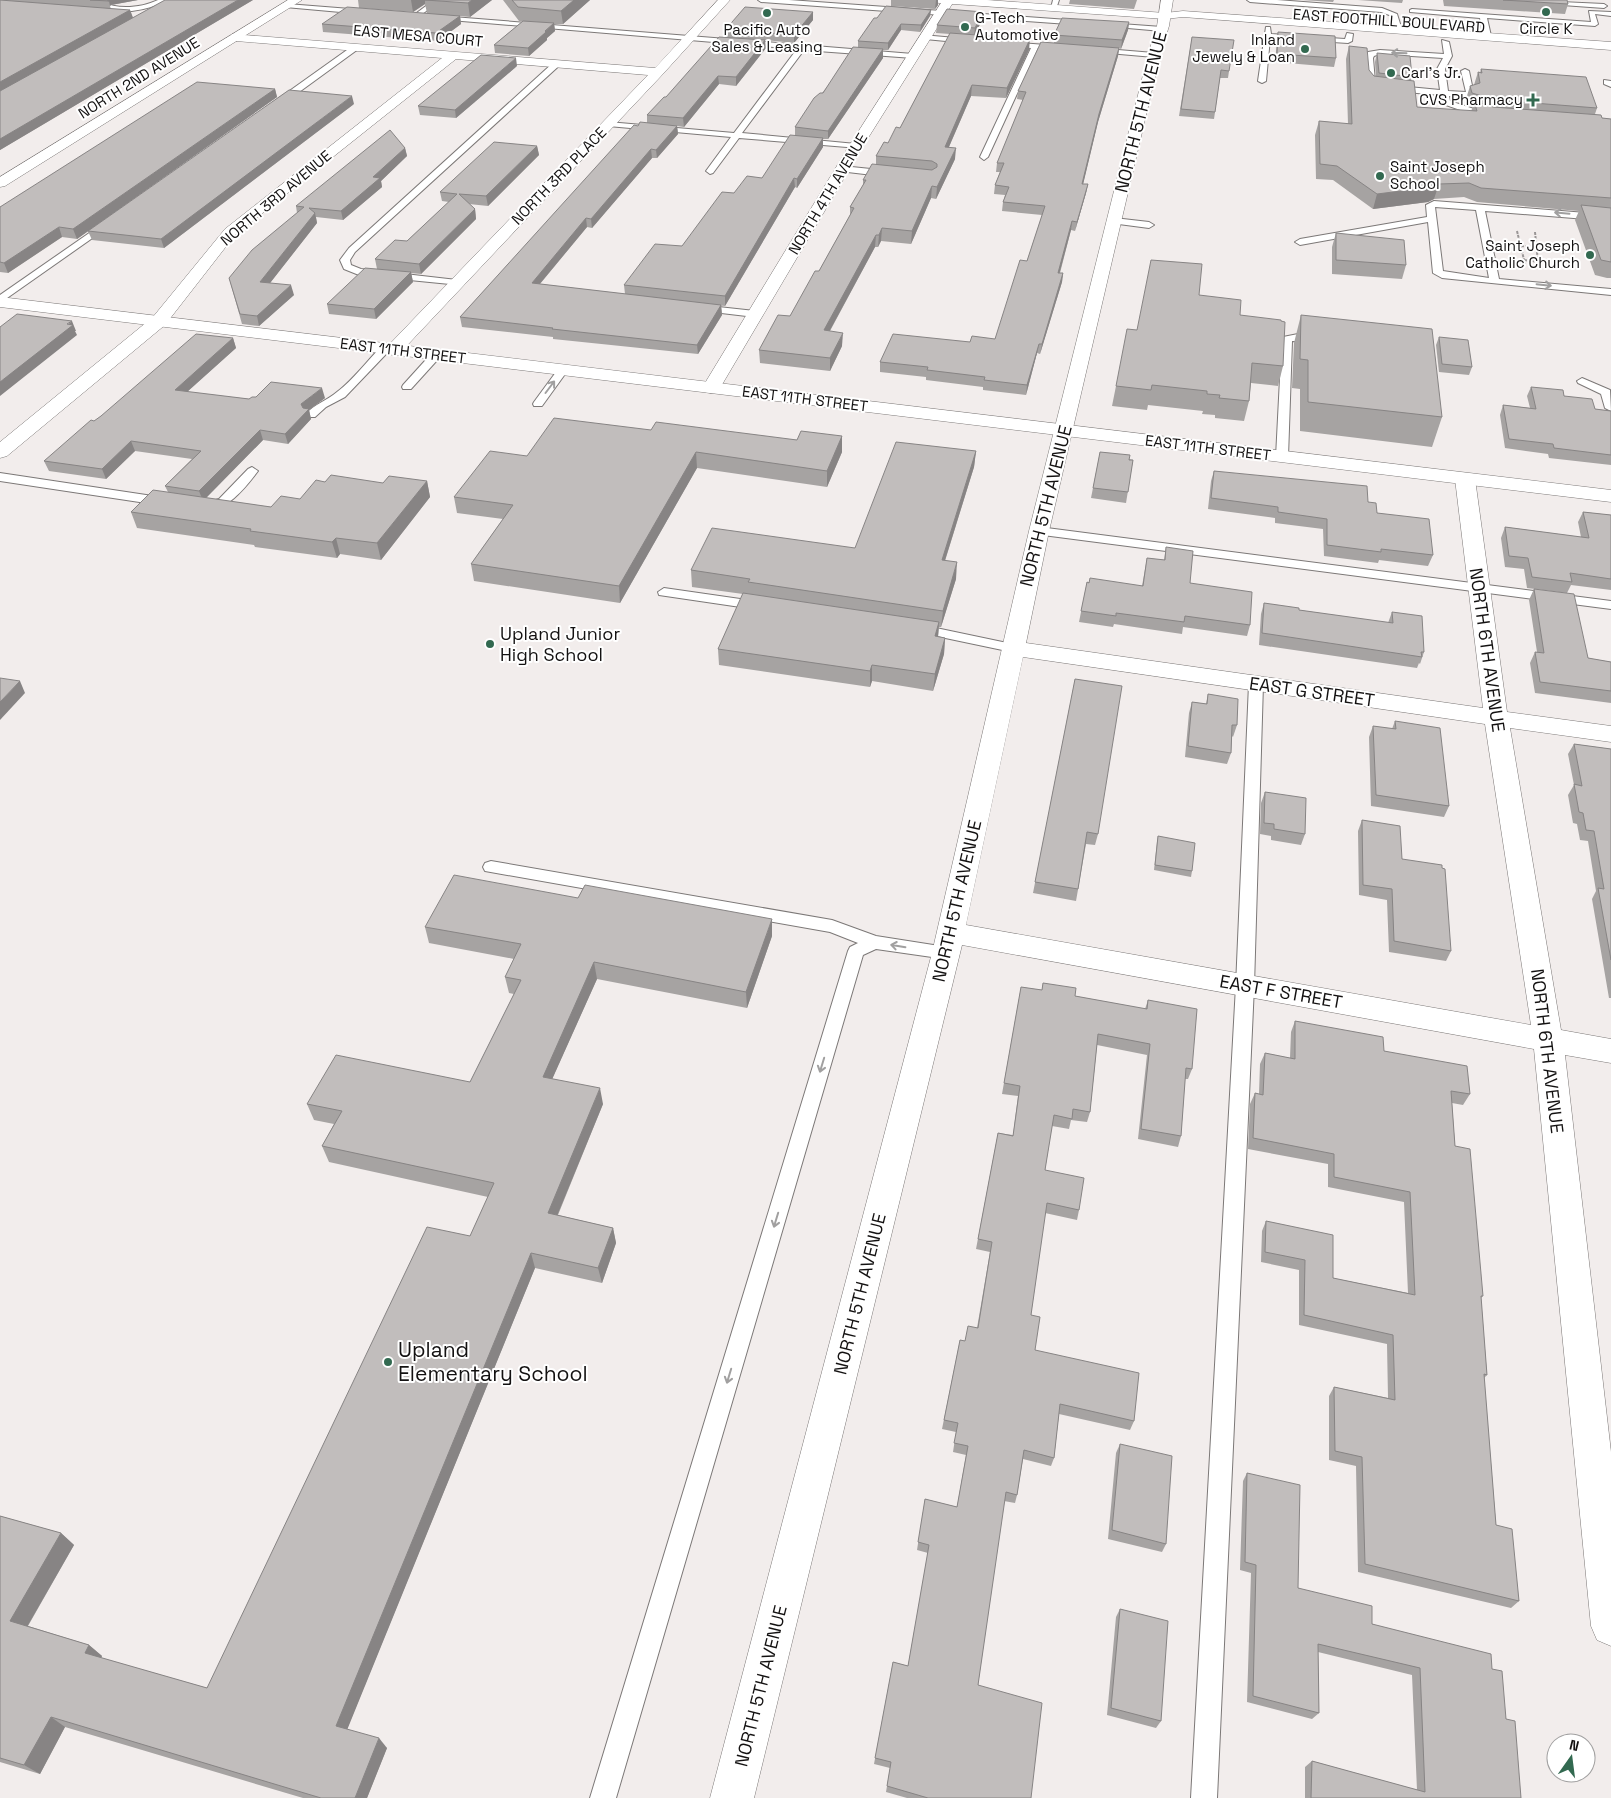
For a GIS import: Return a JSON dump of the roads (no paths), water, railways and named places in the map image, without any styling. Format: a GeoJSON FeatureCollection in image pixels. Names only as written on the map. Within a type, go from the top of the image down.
{"type":"FeatureCollection","features":[{"type":"Feature","properties":{"kind":"street","name":"NORTH 3RD PLACE"},"geometry":{"type":"LineString","coordinates":[[389,349],[457,283],[724,0]]}},
{"type":"Feature","properties":{"kind":"street","name":"NORTH 2ND AVENUE"},"geometry":{"type":"LineString","coordinates":[[0,183],[291,3]]}},
{"type":"Feature","properties":{"kind":"street","name":"EAST FOOTHILL BOULEVARD"},"geometry":{"type":"LineString","coordinates":[[942,4],[1055,4],[1073,9],[1165,15],[1182,14],[1611,46]]}},
{"type":"Feature","properties":{"kind":"street","name":"NORTH 4TH AVENUE"},"geometry":{"type":"LineString","coordinates":[[711,388],[856,146],[925,37],[942,4]]}},
{"type":"Feature","properties":{"kind":"street","name":"EAST FOOTHILL BOULEVARD"},"geometry":{"type":"LineString","coordinates":[[1165,15],[1181,22],[1267,32],[1349,34],[1611,53]]}},
{"type":"Feature","properties":{"kind":"street","name":"NORTH 5TH AVENUE"},"geometry":{"type":"LineString","coordinates":[[732,1798],[948,943],[1039,531],[1165,15]]}},
{"type":"Feature","properties":{"kind":"street","name":"EAST MESA COURT"},"geometry":{"type":"LineString","coordinates":[[236,37],[658,72]]}},
{"type":"Feature","properties":{"kind":"street","name":"NORTH 3RD AVENUE"},"geometry":{"type":"LineString","coordinates":[[0,452],[159,321],[230,232],[453,55]]}},
{"type":"Feature","properties":{"kind":"street","name":"EAST 11TH STREET"},"geometry":{"type":"LineString","coordinates":[[0,301],[1611,496]]}},
{"type":"Feature","properties":{"kind":"street","name":"NORTH 6TH AVENUE"},"geometry":{"type":"LineString","coordinates":[[1465,479],[1496,718],[1548,1039],[1611,1626]]}},
{"type":"Feature","properties":{"kind":"street","name":"EAST G STREET"},"geometry":{"type":"LineString","coordinates":[[1012,648],[1611,734]]}},
{"type":"Feature","properties":{"kind":"street","name":"EAST F STREET"},"geometry":{"type":"LineString","coordinates":[[948,943],[1245,986],[1611,1051]]}},
{"type":"Feature","properties":{"kind":"lane"},"geometry":{"type":"LineString","coordinates":[[761,0],[942,4],[1088,24]]}},
{"type":"Feature","properties":{"kind":"lane"},"geometry":{"type":"LineString","coordinates":[[1250,0],[1382,10],[1396,15],[1398,30]]}},
{"type":"Feature","properties":{"kind":"lane"},"geometry":{"type":"LineString","coordinates":[[1519,0],[1611,6]]}},
{"type":"Feature","properties":{"kind":"lane"},"geometry":{"type":"LineString","coordinates":[[102,4],[105,7],[137,10],[149,8],[164,1]]}},
{"type":"Feature","properties":{"kind":"lane"},"geometry":{"type":"LineString","coordinates":[[97,12],[146,16],[164,1]]}},
{"type":"Feature","properties":{"kind":"lane"},"geometry":{"type":"LineString","coordinates":[[416,16],[437,1]]}},
{"type":"Feature","properties":{"kind":"lane"},"geometry":{"type":"LineString","coordinates":[[291,3],[366,12]]}},
{"type":"Feature","properties":{"kind":"lane"},"geometry":{"type":"LineString","coordinates":[[1069,22],[1073,9]]}},
{"type":"Feature","properties":{"kind":"lane"},"geometry":{"type":"LineString","coordinates":[[1412,10],[1595,24],[1591,12],[1611,14]]}},
{"type":"Feature","properties":{"kind":"lane"},"geometry":{"type":"LineString","coordinates":[[406,15],[426,17]]}},
{"type":"Feature","properties":{"kind":"lane"},"geometry":{"type":"LineString","coordinates":[[1098,24],[1165,15]]}},
{"type":"Feature","properties":{"kind":"lane"},"geometry":{"type":"LineString","coordinates":[[1483,16],[1487,36]]}},
{"type":"Feature","properties":{"kind":"lane"},"geometry":{"type":"LineString","coordinates":[[436,18],[913,56]]}},
{"type":"Feature","properties":{"kind":"lane"},"geometry":{"type":"LineString","coordinates":[[583,30],[593,20]]}},
{"type":"Feature","properties":{"kind":"lane"},"geometry":{"type":"LineString","coordinates":[[1262,81],[1267,32]]}},
{"type":"Feature","properties":{"kind":"lane"},"geometry":{"type":"LineString","coordinates":[[925,37],[980,42]]}},
{"type":"Feature","properties":{"kind":"lane"},"geometry":{"type":"LineString","coordinates":[[1445,42],[1448,56],[1441,69],[1446,102],[1474,113],[1499,117]]}},
{"type":"Feature","properties":{"kind":"lane"},"geometry":{"type":"LineString","coordinates":[[999,43],[1072,49]]}},
{"type":"Feature","properties":{"kind":"lane"},"geometry":{"type":"LineString","coordinates":[[984,157],[1036,46]]}},
{"type":"Feature","properties":{"kind":"lane"},"geometry":{"type":"LineString","coordinates":[[268,110],[357,47]]}},
{"type":"Feature","properties":{"kind":"lane"},"geometry":{"type":"LineString","coordinates":[[710,171],[802,48]]}},
{"type":"Feature","properties":{"kind":"lane"},"geometry":{"type":"LineString","coordinates":[[1090,50],[1154,55]]}},
{"type":"Feature","properties":{"kind":"lane"},"geometry":{"type":"LineString","coordinates":[[1448,56],[1380,52],[1371,54],[1369,58],[1371,83],[1374,86],[1470,95],[1465,71]]}},
{"type":"Feature","properties":{"kind":"lane"},"geometry":{"type":"LineString","coordinates":[[457,283],[360,272],[347,267],[345,260],[352,250],[557,64]]}},
{"type":"Feature","properties":{"kind":"lane"},"geometry":{"type":"LineString","coordinates":[[608,124],[856,146]]}},
{"type":"Feature","properties":{"kind":"lane"},"geometry":{"type":"LineString","coordinates":[[842,169],[901,175]]}},
{"type":"Feature","properties":{"kind":"lane"},"geometry":{"type":"LineString","coordinates":[[1611,218],[1434,204],[1430,206],[1438,273],[1445,276],[1611,292]]}},
{"type":"Feature","properties":{"kind":"lane"},"geometry":{"type":"LineString","coordinates":[[1480,208],[1495,281]]}},
{"type":"Feature","properties":{"kind":"lane"},"geometry":{"type":"LineString","coordinates":[[0,301],[114,219]]}},
{"type":"Feature","properties":{"kind":"lane"},"geometry":{"type":"LineString","coordinates":[[1300,242],[1431,219]]}},
{"type":"Feature","properties":{"kind":"lane"},"geometry":{"type":"LineString","coordinates":[[1114,221],[1149,225]]}},
{"type":"Feature","properties":{"kind":"lane"},"geometry":{"type":"LineString","coordinates":[[687,306],[755,314]]}},
{"type":"Feature","properties":{"kind":"lane"},"geometry":{"type":"LineString","coordinates":[[1282,457],[1287,339],[1298,337],[1327,340]]}},
{"type":"Feature","properties":{"kind":"lane"},"geometry":{"type":"LineString","coordinates":[[311,416],[322,404],[341,395],[389,349]]}},
{"type":"Feature","properties":{"kind":"lane"},"geometry":{"type":"LineString","coordinates":[[407,387],[436,355]]}},
{"type":"Feature","properties":{"kind":"lane"},"geometry":{"type":"LineString","coordinates":[[538,404],[563,370]]}},
{"type":"Feature","properties":{"kind":"lane"},"geometry":{"type":"LineString","coordinates":[[1582,381],[1606,392],[1611,408]]}},
{"type":"Feature","properties":{"kind":"lane"},"geometry":{"type":"LineString","coordinates":[[194,506],[203,508],[223,502],[252,472]]}},
{"type":"Feature","properties":{"kind":"lane"},"geometry":{"type":"LineString","coordinates":[[0,477],[175,503]]}},
{"type":"Feature","properties":{"kind":"lane"},"geometry":{"type":"LineString","coordinates":[[1039,531],[1611,605]]}},
{"type":"Feature","properties":{"kind":"lane"},"geometry":{"type":"LineString","coordinates":[[664,592],[770,608]]}},
{"type":"Feature","properties":{"kind":"lane"},"geometry":{"type":"LineString","coordinates":[[904,627],[1012,648]]}},
{"type":"Feature","properties":{"kind":"lane"},"geometry":{"type":"LineString","coordinates":[[1204,1798],[1245,986],[1256,684]]}},
{"type":"Feature","properties":{"kind":"lane"},"geometry":{"type":"LineString","coordinates":[[491,867],[832,926],[874,942],[948,943]]}},
{"type":"Feature","properties":{"kind":"lane"},"geometry":{"type":"LineString","coordinates":[[603,1798],[856,951],[874,942]]}},
{"type":"Feature","properties":{"kind":"place","name":"Circle K"},"geometry":{"type":"Point","coordinates":[1546,12]}},
{"type":"Feature","properties":{"kind":"place","name":"Pacific Auto Sales & Leasing"},"geometry":{"type":"Point","coordinates":[767,13]}},
{"type":"Feature","properties":{"kind":"place","name":"G-Tech Automotive"},"geometry":{"type":"Point","coordinates":[965,27]}},
{"type":"Feature","properties":{"kind":"place","name":"Inland Jewely & Loan"},"geometry":{"type":"Point","coordinates":[1305,49]}},
{"type":"Feature","properties":{"kind":"place","name":"Carl's Jr."},"geometry":{"type":"Point","coordinates":[1391,73]}},
{"type":"Feature","properties":{"kind":"place","name":"CVS Pharmacy"},"geometry":{"type":"Point","coordinates":[1533,100]}},
{"type":"Feature","properties":{"kind":"place","name":"Saint Joseph School"},"geometry":{"type":"Point","coordinates":[1380,176]}},
{"type":"Feature","properties":{"kind":"place","name":"Saint Joseph Catholic Church"},"geometry":{"type":"Point","coordinates":[1590,255]}},
{"type":"Feature","properties":{"kind":"place","name":"Upland Junior High School"},"geometry":{"type":"Point","coordinates":[490,644]}},
{"type":"Feature","properties":{"kind":"place","name":"Upland Elementary School"},"geometry":{"type":"Point","coordinates":[388,1362]}}]}
